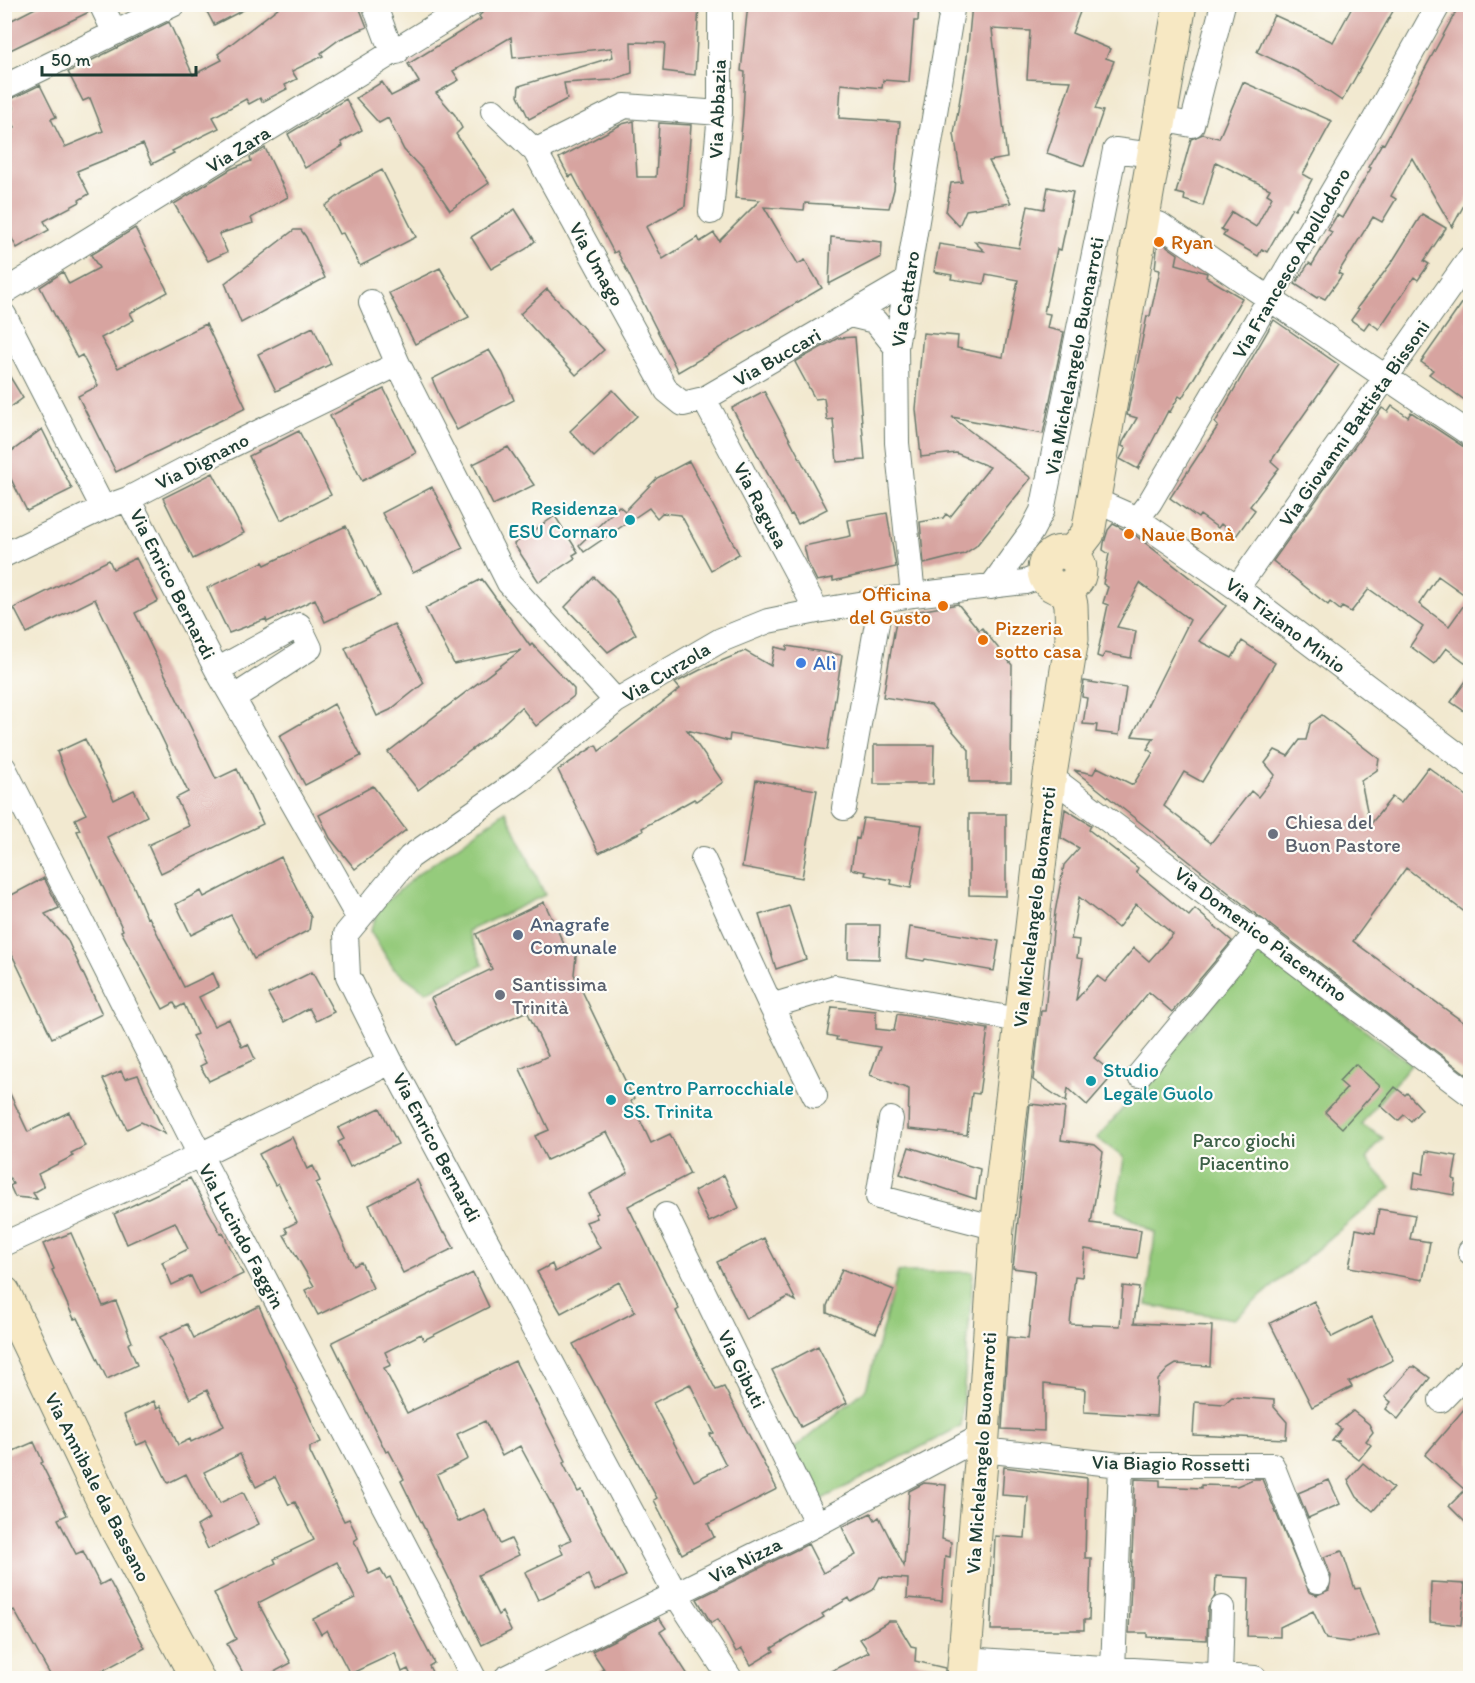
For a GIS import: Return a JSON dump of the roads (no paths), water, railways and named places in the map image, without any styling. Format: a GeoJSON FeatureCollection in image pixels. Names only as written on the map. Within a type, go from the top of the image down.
{"type":"FeatureCollection","features":[{"type":"Feature","properties":{"kind":"street"},"geometry":{"type":"LineString","coordinates":[[101,4],[116,33]]}},
{"type":"Feature","properties":{"kind":"street"},"geometry":{"type":"LineString","coordinates":[[4,87],[174,4]]}},
{"type":"Feature","properties":{"kind":"street"},"geometry":{"type":"LineString","coordinates":[[374,4],[387,39],[397,52]]}},
{"type":"Feature","properties":{"kind":"street","name":"Via Zara"},"geometry":{"type":"LineString","coordinates":[[4,292],[397,52],[471,4]]}},
{"type":"Feature","properties":{"kind":"street","name":"Via Abbazia"},"geometry":{"type":"LineString","coordinates":[[711,213],[720,113],[720,4]]}},
{"type":"Feature","properties":{"kind":"street","name":"Via Cattaro"},"geometry":{"type":"LineString","coordinates":[[914,595],[897,443],[896,346],[952,4]]}},
{"type":"Feature","properties":{"kind":"street","name":"Via Michelangelo Buonarroti"},"geometry":{"type":"LineString","coordinates":[[964,1669],[997,1228],[1019,1020],[1049,781],[1072,639],[1056,581],[1073,584],[1080,573],[1079,566],[1071,555],[1088,532],[1180,4]]}},
{"type":"Feature","properties":{"kind":"street"},"geometry":{"type":"LineString","coordinates":[[1160,119],[1192,125],[1223,4]]}},
{"type":"Feature","properties":{"kind":"street","name":"Via Francesco Apollodoro"},"geometry":{"type":"LineString","coordinates":[[1137,519],[1150,502],[1271,298],[1439,4]]}},
{"type":"Feature","properties":{"kind":"street"},"geometry":{"type":"LineString","coordinates":[[535,151],[625,106],[720,113]]}},
{"type":"Feature","properties":{"kind":"street","name":"Via Umago"},"geometry":{"type":"LineString","coordinates":[[493,111],[535,151],[667,391],[682,404],[704,399]]}},
{"type":"Feature","properties":{"kind":"street","name":"Via Michelangelo Buonarroti"},"geometry":{"type":"LineString","coordinates":[[991,587],[1031,532],[1042,511],[1115,150],[1153,155]]}},
{"type":"Feature","properties":{"kind":"street"},"geometry":{"type":"LineString","coordinates":[[1142,221],[1159,224],[1470,434]]}},
{"type":"Feature","properties":{"kind":"street","name":"Via Giovanni Battista Bissoni"},"geometry":{"type":"LineString","coordinates":[[1237,588],[1470,258]]}},
{"type":"Feature","properties":{"kind":"street","name":"Via Buccari"},"geometry":{"type":"LineString","coordinates":[[704,399],[907,281]]}},
{"type":"Feature","properties":{"kind":"street"},"geometry":{"type":"LineString","coordinates":[[371,302],[398,364],[509,583],[616,701]]}},
{"type":"Feature","properties":{"kind":"street","name":"Via Enrico Bernardi"},"geometry":{"type":"LineString","coordinates":[[4,315],[103,508]]}},
{"type":"Feature","properties":{"kind":"street"},"geometry":{"type":"LineString","coordinates":[[850,315],[875,321],[896,346]]}},
{"type":"Feature","properties":{"kind":"street","name":"Via Dignano"},"geometry":{"type":"LineString","coordinates":[[4,555],[103,508],[128,499],[398,364]]}},
{"type":"Feature","properties":{"kind":"street","name":"Via Ragusa"},"geometry":{"type":"LineString","coordinates":[[704,399],[817,611]]}},
{"type":"Feature","properties":{"kind":"street","name":"Via Enrico Bernardi"},"geometry":{"type":"LineString","coordinates":[[128,499],[217,670],[358,917],[346,934],[348,976],[391,1062],[676,1595],[730,1678]]}},
{"type":"Feature","properties":{"kind":"street","name":"Via Tiziano Minio"},"geometry":{"type":"LineString","coordinates":[[1094,500],[1120,509],[1137,519],[1237,588],[1470,764]]}},
{"type":"Feature","properties":{"kind":"street","name":"Via Curzola"},"geometry":{"type":"LineString","coordinates":[[358,917],[410,857],[523,778],[616,701],[721,640],[768,621],[817,611],[914,595],[1025,582],[1056,581]]}},
{"type":"Feature","properties":{"kind":"street"},"geometry":{"type":"LineString","coordinates":[[844,808],[881,601]]}},
{"type":"Feature","properties":{"kind":"street","name":"Via Enrico Bernardi"},"geometry":{"type":"LineString","coordinates":[[217,670],[299,625],[310,648],[233,698]]}},
{"type":"Feature","properties":{"kind":"street","name":"Via Lucindo Faggin"},"geometry":{"type":"LineString","coordinates":[[4,768],[10,794],[474,1678]]}},
{"type":"Feature","properties":{"kind":"street","name":"Via Domenico Piacentino"},"geometry":{"type":"LineString","coordinates":[[1049,781],[1059,783],[1258,931],[1470,1094]]}},
{"type":"Feature","properties":{"kind":"street"},"geometry":{"type":"LineString","coordinates":[[703,860],[815,1096]]}},
{"type":"Feature","properties":{"kind":"street"},"geometry":{"type":"LineString","coordinates":[[1139,1075],[1258,931]]}},
{"type":"Feature","properties":{"kind":"street"},"geometry":{"type":"LineString","coordinates":[[771,1006],[836,987],[1019,1020]]}},
{"type":"Feature","properties":{"kind":"street"},"geometry":{"type":"LineString","coordinates":[[4,1244],[200,1155],[391,1062]]}},
{"type":"Feature","properties":{"kind":"street"},"geometry":{"type":"LineString","coordinates":[[891,1119],[878,1197],[997,1228]]}},
{"type":"Feature","properties":{"kind":"street","name":"Via Gibuti"},"geometry":{"type":"LineString","coordinates":[[666,1215],[817,1524]]}},
{"type":"Feature","properties":{"kind":"street","name":"Via Annibale da Bassano"},"geometry":{"type":"LineString","coordinates":[[4,1293],[117,1530],[197,1678]]}},
{"type":"Feature","properties":{"kind":"street"},"geometry":{"type":"LineString","coordinates":[[1441,1400],[1470,1370]]}},
{"type":"Feature","properties":{"kind":"street","name":"Via Nizza"},"geometry":{"type":"LineString","coordinates":[[506,1678],[982,1443]]}},
{"type":"Feature","properties":{"kind":"street","name":"Via Biagio Rossetti"},"geometry":{"type":"LineString","coordinates":[[982,1443],[1121,1466],[1272,1465],[1318,1581]]}},
{"type":"Feature","properties":{"kind":"street"},"geometry":{"type":"LineString","coordinates":[[1113,1669],[1121,1466]]}},
{"type":"Feature","properties":{"kind":"street"},"geometry":{"type":"LineString","coordinates":[[1220,1676],[1222,1608]]}},
{"type":"Feature","properties":{"kind":"street"},"geometry":{"type":"LineString","coordinates":[[964,1669],[1113,1669],[1255,1678]]}},
{"type":"Feature","properties":{"kind":"place","name":"Ryan"},"geometry":{"type":"Point","coordinates":[1159,242]}},
{"type":"Feature","properties":{"kind":"place","name":"Residenza ESU Cornaro"},"geometry":{"type":"Point","coordinates":[630,520]}},
{"type":"Feature","properties":{"kind":"place","name":"Naue Bonà"},"geometry":{"type":"Point","coordinates":[1129,534]}},
{"type":"Feature","properties":{"kind":"place","name":"Officina del Gusto"},"geometry":{"type":"Point","coordinates":[943,606]}},
{"type":"Feature","properties":{"kind":"place","name":"Pizzeria sotto casa"},"geometry":{"type":"Point","coordinates":[983,640]}},
{"type":"Feature","properties":{"kind":"place","name":"Alì"},"geometry":{"type":"Point","coordinates":[801,663]}},
{"type":"Feature","properties":{"kind":"place","name":"Chiesa del Buon Pastore"},"geometry":{"type":"Point","coordinates":[1273,834]}},
{"type":"Feature","properties":{"kind":"place","name":"Anagrafe Comunale"},"geometry":{"type":"Point","coordinates":[518,935]}},
{"type":"Feature","properties":{"kind":"place","name":"Santissima Trinità"},"geometry":{"type":"Point","coordinates":[500,995]}},
{"type":"Feature","properties":{"kind":"place","name":"Studio Legale Guolo"},"geometry":{"type":"Point","coordinates":[1091,1081]}},
{"type":"Feature","properties":{"kind":"place","name":"Centro Parrocchiale SS. Trinita"},"geometry":{"type":"Point","coordinates":[611,1100]}},
{"type":"Feature","properties":{"kind":"park label","name":"Parco giochi Piacentino"},"geometry":{"type":"Point","coordinates":[1244,1152]}}]}
